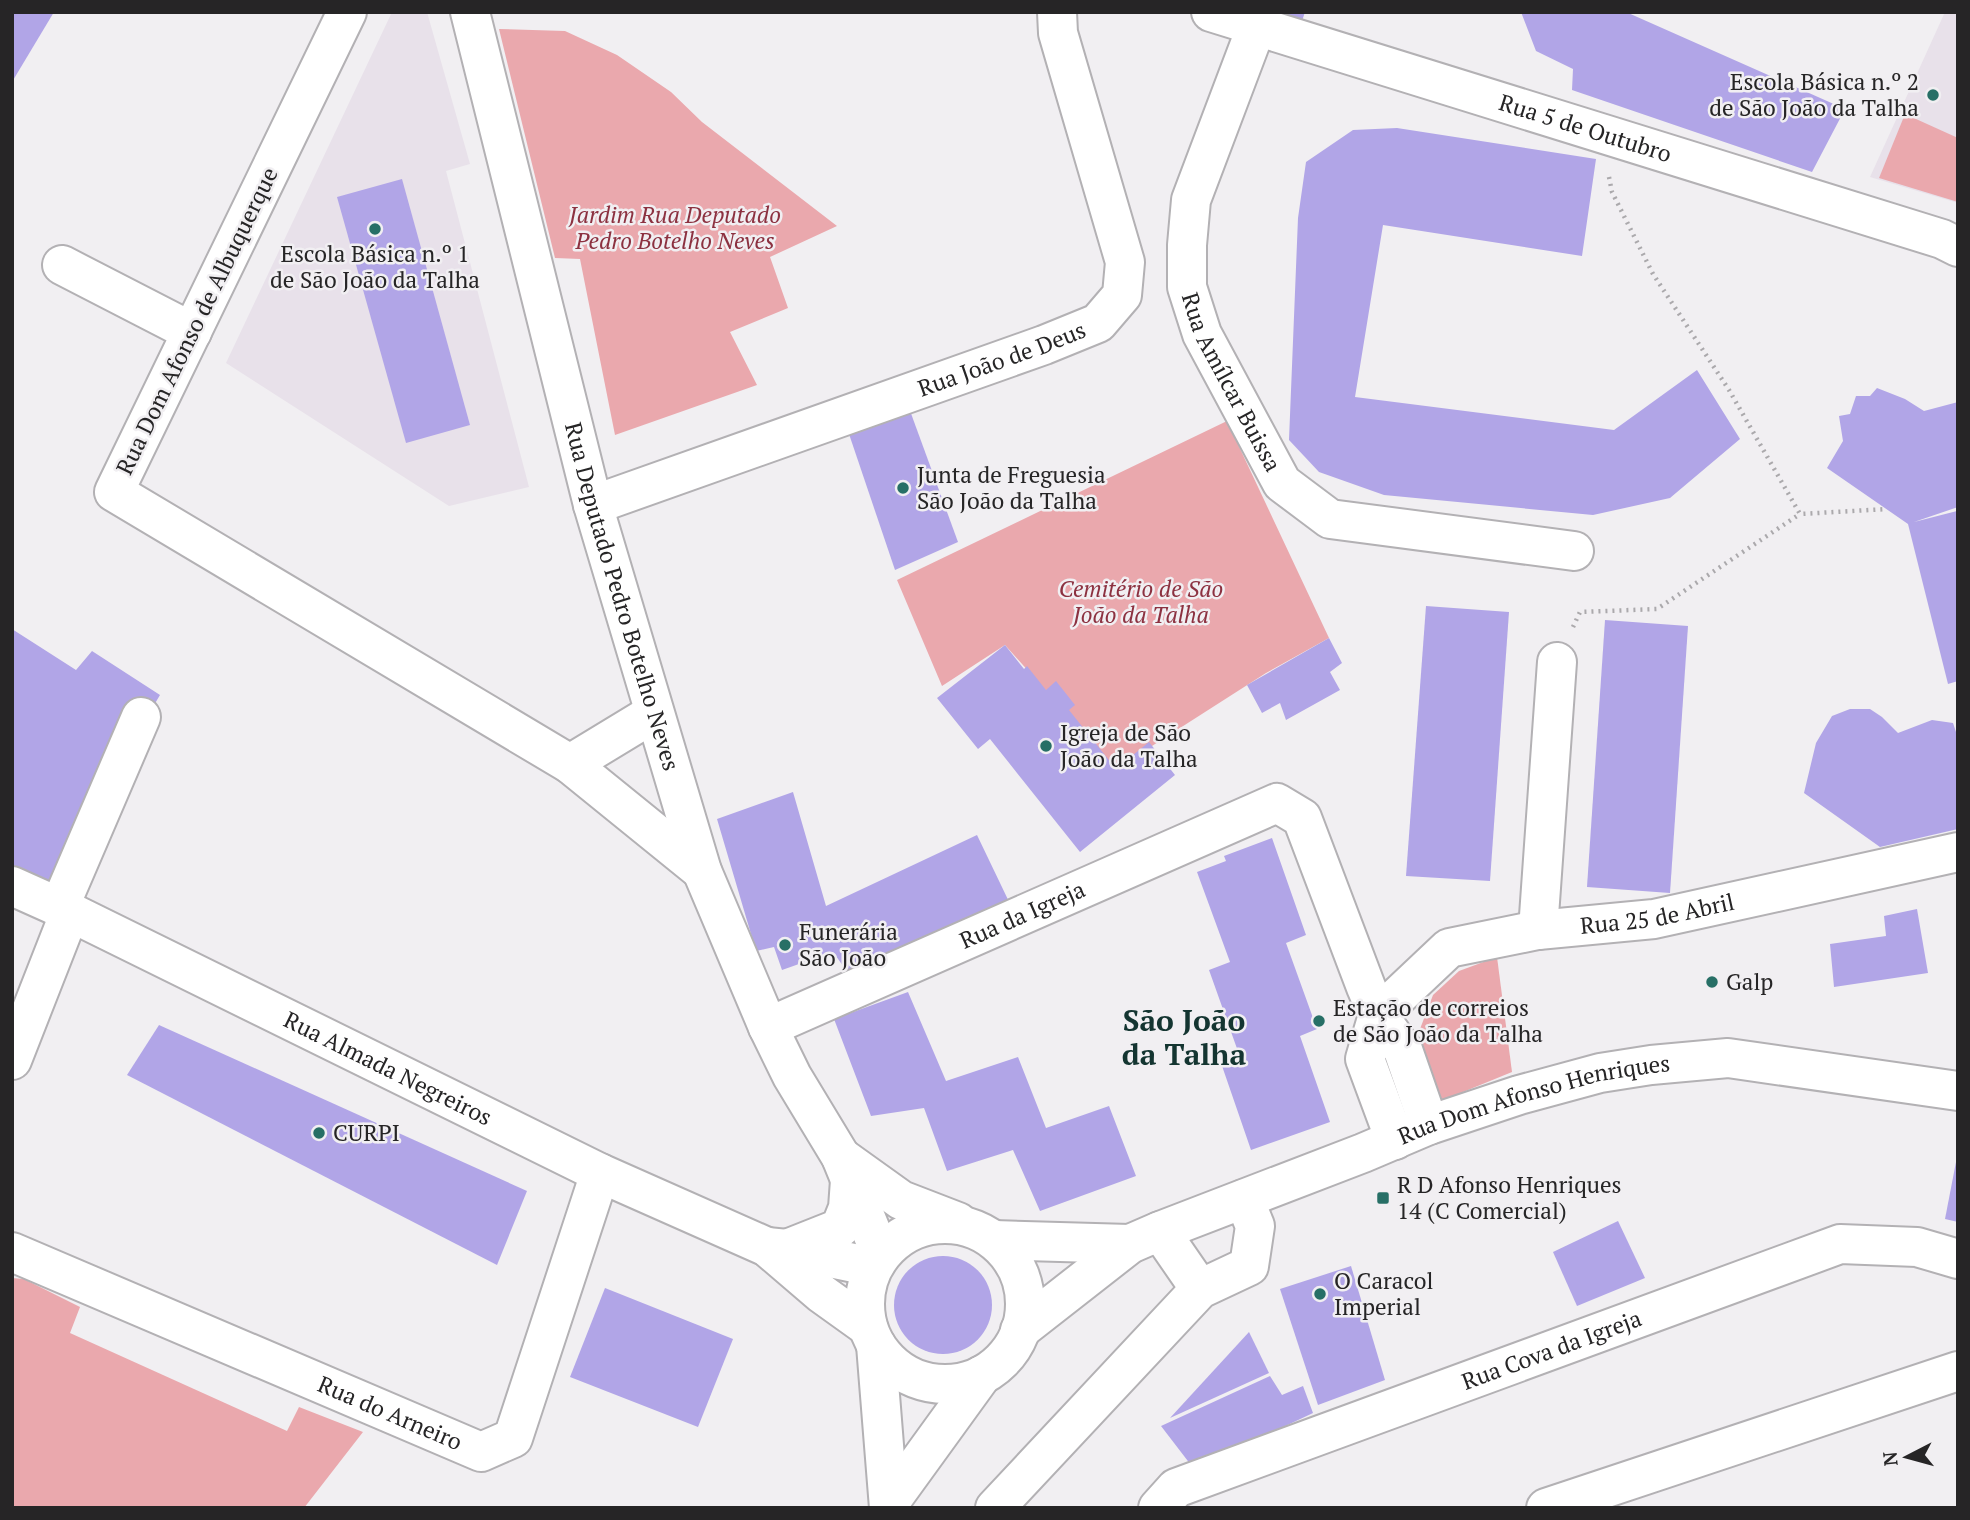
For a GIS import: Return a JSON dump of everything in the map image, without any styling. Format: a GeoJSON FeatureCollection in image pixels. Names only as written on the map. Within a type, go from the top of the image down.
{"type":"FeatureCollection","features":[{"type":"Feature","properties":{"kind":"street","name":"Rua Dom Afonso de Albuquerque"},"geometry":{"type":"LineString","coordinates":[[346,12],[114,492],[570,764],[702,871]]}},
{"type":"Feature","properties":{"kind":"street","name":"Rua Deputado Pedro Botelho Neves"},"geometry":{"type":"LineString","coordinates":[[470,12],[593,505],[702,871],[768,1027],[792,1076],[846,1168],[877,1261]]}},
{"type":"Feature","properties":{"kind":"street","name":"Rua João de Deus"},"geometry":{"type":"LineString","coordinates":[[593,505],[1044,345],[1098,323],[1122,295],[1125,262],[1058,33],[1057,12]]}},
{"type":"Feature","properties":{"kind":"street","name":"Rua 5 de Outubro"},"geometry":{"type":"LineString","coordinates":[[1211,12],[1942,239],[1958,247]]}},
{"type":"Feature","properties":{"kind":"street","name":"Rua Amílcar Buissa"},"geometry":{"type":"LineString","coordinates":[[1256,28],[1191,200],[1187,287],[1202,334],[1282,483],[1330,519],[1574,551]]}},
{"type":"Feature","properties":{"kind":"street"},"geometry":{"type":"LineString","coordinates":[[62,265],[192,332]]}},
{"type":"Feature","properties":{"kind":"street"},"geometry":{"type":"LineString","coordinates":[[1538,930],[1557,662]]}},
{"type":"Feature","properties":{"kind":"street"},"geometry":{"type":"LineString","coordinates":[[570,764],[654,713]]}},
{"type":"Feature","properties":{"kind":"street"},"geometry":{"type":"LineString","coordinates":[[12,1060],[64,910],[141,717]]}},
{"type":"Feature","properties":{"kind":"street","name":"Rua da Igreja"},"geometry":{"type":"LineString","coordinates":[[768,1027],[1289,810],[1378,1015],[1403,1050],[1430,1125]]}},
{"type":"Feature","properties":{"kind":"street","name":"Rua 25 de Abril"},"geometry":{"type":"LineString","coordinates":[[1378,1015],[1449,948],[1538,930],[1654,919],[1958,852]]}},
{"type":"Feature","properties":{"kind":"street","name":"Rua Almada Negreiros"},"geometry":{"type":"LineString","coordinates":[[12,886],[600,1173],[777,1248],[877,1261]]}},
{"type":"Feature","properties":{"kind":"street"},"geometry":{"type":"LineString","coordinates":[[1378,1015],[1365,1059],[1395,1140]]}},
{"type":"Feature","properties":{"kind":"street","name":"Rua Dom Afonso Henriques"},"geometry":{"type":"LineString","coordinates":[[1020,1330],[1145,1238],[1430,1125],[1519,1095],[1600,1073],[1728,1058],[1958,1091]]}},
{"type":"Feature","properties":{"kind":"street"},"geometry":{"type":"LineString","coordinates":[[777,1248],[840,1228],[848,1208],[846,1168]]}},
{"type":"Feature","properties":{"kind":"street","name":"Rua Deputado Pedro Botelho Neves"},"geometry":{"type":"LineString","coordinates":[[846,1168],[901,1200],[983,1234]]}},
{"type":"Feature","properties":{"kind":"street","name":"Rua do Arneiro"},"geometry":{"type":"LineString","coordinates":[[12,1252],[481,1452],[513,1438],[600,1173]]}},
{"type":"Feature","properties":{"kind":"street"},"geometry":{"type":"LineString","coordinates":[[995,1508],[1200,1289],[1249,1266],[1255,1226],[1244,1199]]}},
{"type":"Feature","properties":{"kind":"street"},"geometry":{"type":"LineString","coordinates":[[947,1223],[983,1234],[1010,1258],[1021,1281],[1025,1305],[1020,1330],[1012,1348],[998,1364],[982,1376],[889,1505],[872,1336],[865,1307],[866,1286],[877,1261],[900,1237],[923,1227],[947,1223]]}},
{"type":"Feature","properties":{"kind":"street","name":"Rua Dom Afonso Henriques"},"geometry":{"type":"LineString","coordinates":[[983,1234],[1145,1238]]}},
{"type":"Feature","properties":{"kind":"street"},"geometry":{"type":"LineString","coordinates":[[1145,1238],[1200,1289]]}},
{"type":"Feature","properties":{"kind":"street","name":"Rua Cova da Igreja"},"geometry":{"type":"LineString","coordinates":[[1158,1508],[1176,1488],[1840,1244],[1917,1247],[1958,1259]]}},
{"type":"Feature","properties":{"kind":"street","name":"Rua Almada Negreiros"},"geometry":{"type":"LineString","coordinates":[[777,1248],[822,1294],[872,1336]]}},
{"type":"Feature","properties":{"kind":"street"},"geometry":{"type":"LineString","coordinates":[[872,1336],[891,1364],[911,1377],[934,1384],[958,1383],[982,1376]]}},
{"type":"Feature","properties":{"kind":"street"},"geometry":{"type":"LineString","coordinates":[[1546,1508],[1958,1371]]}},
{"type":"Feature","properties":{"kind":"path"},"geometry":{"type":"LineString","coordinates":[[1601,134],[1612,192],[1653,274],[1729,390],[1800,514]]}},
{"type":"Feature","properties":{"kind":"path"},"geometry":{"type":"LineString","coordinates":[[1557,662],[1580,612],[1657,608],[1800,514],[1887,509]]}},
{"type":"Feature","properties":{"kind":"shaded area","name":"Escola Básica n.º 1 de São João da Talha"},"geometry":{"type":"Polygon","coordinates":[[[392,12],[427,12],[470,164],[446,171],[529,487],[449,506],[226,363],[392,12]]]}},
{"type":"Feature","properties":{"kind":"shaded area","name":"Escola Básica n.º 2 de São João da Talha"},"geometry":{"type":"Polygon","coordinates":[[[1945,12],[1958,12],[1958,203],[1870,177],[1945,12]]]}},
{"type":"Feature","properties":{"kind":"green space","name":"Jardim Rua Deputado Pedro Botelho Neves"},"geometry":{"type":"Polygon","coordinates":[[[499,29],[565,31],[617,55],[671,92],[702,122],[837,226],[770,257],[788,308],[730,332],[757,385],[615,435],[580,259],[555,258],[499,29]]]}},
{"type":"Feature","properties":{"kind":"green space"},"geometry":{"type":"Polygon","coordinates":[[[1905,114],[1958,138],[1958,202],[1879,178],[1905,114]]]}},
{"type":"Feature","properties":{"kind":"green space","name":"Cemitério de São João da Talha"},"geometry":{"type":"Polygon","coordinates":[[[1227,421],[1329,638],[1266,673],[1116,769],[1005,645],[942,686],[897,580],[1227,421]]]}},
{"type":"Feature","properties":{"kind":"green space"},"geometry":{"type":"Polygon","coordinates":[[[1497,957],[1512,1072],[1441,1101],[1425,1062],[1420,1029],[1433,995],[1459,971],[1497,957]]]}},
{"type":"Feature","properties":{"kind":"green space"},"geometry":{"type":"Polygon","coordinates":[[[12,1278],[24,1279],[80,1307],[70,1333],[287,1431],[299,1407],[363,1432],[304,1508],[12,1508],[12,1278]]]}},
{"type":"Feature","properties":{"kind":"building"},"geometry":{"type":"Polygon","coordinates":[[[12,12],[54,12],[12,82],[12,12]]]}},
{"type":"Feature","properties":{"kind":"building"},"geometry":{"type":"Polygon","coordinates":[[[1278,12],[1305,12],[1302,21],[1278,12]]]}},
{"type":"Feature","properties":{"kind":"building"},"geometry":{"type":"Polygon","coordinates":[[[1521,12],[1626,12],[1845,109],[1812,172],[1572,90],[1573,69],[1536,51],[1521,12]]]}},
{"type":"Feature","properties":{"kind":"building"},"geometry":{"type":"Polygon","coordinates":[[[1397,128],[1596,159],[1582,256],[1383,225],[1355,397],[1614,430],[1697,370],[1740,439],[1670,498],[1593,515],[1384,495],[1319,472],[1289,440],[1298,218],[1306,162],[1353,130],[1397,128]]]}},
{"type":"Feature","properties":{"kind":"building"},"geometry":{"type":"Polygon","coordinates":[[[402,179],[470,425],[406,443],[337,197],[402,179]]]}},
{"type":"Feature","properties":{"kind":"building"},"geometry":{"type":"Polygon","coordinates":[[[1877,388],[1905,399],[1924,411],[1958,402],[1958,507],[1914,522],[1957,511],[1958,681],[1948,684],[1908,524],[1827,468],[1843,441],[1839,416],[1850,414],[1856,396],[1870,396],[1877,388]]]}},
{"type":"Feature","properties":{"kind":"building","name":"Junta de Freguesia São João da Talha"},"geometry":{"type":"Polygon","coordinates":[[[909,408],[958,542],[895,570],[849,434],[909,408]]]}},
{"type":"Feature","properties":{"kind":"building"},"geometry":{"type":"Polygon","coordinates":[[[1426,606],[1509,612],[1490,881],[1406,876],[1426,606]]]}},
{"type":"Feature","properties":{"kind":"building"},"geometry":{"type":"Polygon","coordinates":[[[1605,620],[1688,626],[1670,893],[1587,887],[1605,620]]]}},
{"type":"Feature","properties":{"kind":"building"},"geometry":{"type":"Polygon","coordinates":[[[12,629],[76,670],[92,651],[160,695],[40,896],[12,880],[12,629]]]}},
{"type":"Feature","properties":{"kind":"building"},"geometry":{"type":"Polygon","coordinates":[[[1329,638],[1342,663],[1330,672],[1340,690],[1286,720],[1280,703],[1262,713],[1247,685],[1329,638]]]}},
{"type":"Feature","properties":{"kind":"building","name":"Igreja de São João da Talha"},"geometry":{"type":"Polygon","coordinates":[[[1005,645],[1024,669],[1027,666],[1046,690],[1056,681],[1075,705],[1069,710],[1116,769],[1149,742],[1175,775],[1080,852],[990,739],[978,749],[937,698],[1005,645]]]}},
{"type":"Feature","properties":{"kind":"building"},"geometry":{"type":"Polygon","coordinates":[[[1850,709],[1870,709],[1898,733],[1932,720],[1953,723],[1958,738],[1958,829],[1880,847],[1804,793],[1816,743],[1832,716],[1850,709]]]}},
{"type":"Feature","properties":{"kind":"building"},"geometry":{"type":"Polygon","coordinates":[[[793,792],[826,906],[977,835],[1012,908],[851,977],[833,952],[782,970],[774,947],[756,951],[717,819],[793,792]]]}},
{"type":"Feature","properties":{"kind":"building"},"geometry":{"type":"Polygon","coordinates":[[[1272,838],[1306,935],[1286,943],[1317,1029],[1300,1036],[1330,1122],[1251,1150],[1221,1063],[1240,1057],[1209,970],[1230,962],[1197,872],[1226,861],[1224,856],[1272,838]]]}},
{"type":"Feature","properties":{"kind":"building"},"geometry":{"type":"Polygon","coordinates":[[[1917,909],[1928,973],[1834,987],[1830,944],[1886,936],[1884,916],[1917,909]]]}},
{"type":"Feature","properties":{"kind":"building"},"geometry":{"type":"Polygon","coordinates":[[[908,992],[946,1081],[1018,1057],[1046,1128],[1109,1106],[1136,1176],[1040,1211],[1013,1150],[947,1171],[924,1108],[871,1116],[834,1019],[908,992]]]}},
{"type":"Feature","properties":{"kind":"building","name":"CURPI"},"geometry":{"type":"Polygon","coordinates":[[[159,1025],[527,1191],[497,1265],[127,1075],[159,1025]]]}},
{"type":"Feature","properties":{"kind":"building"},"geometry":{"type":"Polygon","coordinates":[[[1956,1162],[1958,1163],[1958,1222],[1945,1219],[1956,1162]]]}},
{"type":"Feature","properties":{"kind":"building"},"geometry":{"type":"Polygon","coordinates":[[[1618,1221],[1645,1278],[1577,1306],[1553,1252],[1618,1221]]]}},
{"type":"Feature","properties":{"kind":"building"},"geometry":{"type":"Polygon","coordinates":[[[943,1256],[962,1260],[977,1271],[988,1286],[992,1305],[988,1324],[977,1339],[962,1350],[943,1354],[924,1350],[909,1339],[898,1324],[894,1305],[898,1286],[909,1271],[924,1260],[943,1256]]]}},
{"type":"Feature","properties":{"kind":"building"},"geometry":{"type":"Polygon","coordinates":[[[1351,1266],[1385,1380],[1318,1405],[1280,1289],[1351,1266]]]}},
{"type":"Feature","properties":{"kind":"building"},"geometry":{"type":"Polygon","coordinates":[[[605,1288],[733,1339],[698,1427],[570,1377],[605,1288]]]}},
{"type":"Feature","properties":{"kind":"building"},"geometry":{"type":"Polygon","coordinates":[[[1249,1332],[1269,1373],[1170,1418],[1249,1332]]]}},
{"type":"Feature","properties":{"kind":"building"},"geometry":{"type":"Polygon","coordinates":[[[1270,1376],[1282,1395],[1303,1386],[1313,1413],[1194,1469],[1161,1426],[1270,1376]]]}},
{"type":"Feature","properties":{"kind":"place","name":"Escola Básica n.º 2 de São João da Talha"},"geometry":{"type":"Point","coordinates":[1933,95]}},
{"type":"Feature","properties":{"kind":"place","name":"Escola Básica n.º 1 de São João da Talha"},"geometry":{"type":"Point","coordinates":[375,229]}},
{"type":"Feature","properties":{"kind":"place","name":"Junta de Freguesia São João da Talha"},"geometry":{"type":"Point","coordinates":[903,488]}},
{"type":"Feature","properties":{"kind":"place","name":"Igreja de São João da Talha"},"geometry":{"type":"Point","coordinates":[1046,746]}},
{"type":"Feature","properties":{"kind":"place","name":"Funerária São João"},"geometry":{"type":"Point","coordinates":[785,945]}},
{"type":"Feature","properties":{"kind":"place","name":"Galp"},"geometry":{"type":"Point","coordinates":[1712,982]}},
{"type":"Feature","properties":{"kind":"place","name":"Estação de correios de São João da Talha"},"geometry":{"type":"Point","coordinates":[1319,1021]}},
{"type":"Feature","properties":{"kind":"place","name":"CURPI"},"geometry":{"type":"Point","coordinates":[319,1133]}},
{"type":"Feature","properties":{"kind":"place","name":"R D Afonso Henriques 14 (C Comercial)"},"geometry":{"type":"Point","coordinates":[1383,1198]}},
{"type":"Feature","properties":{"kind":"place","name":"O Caracol Imperial"},"geometry":{"type":"Point","coordinates":[1320,1294]}},
{"type":"Feature","properties":{"kind":"district","name":"São João da Talha"},"geometry":{"type":"Point","coordinates":[1184,1038]}}]}
